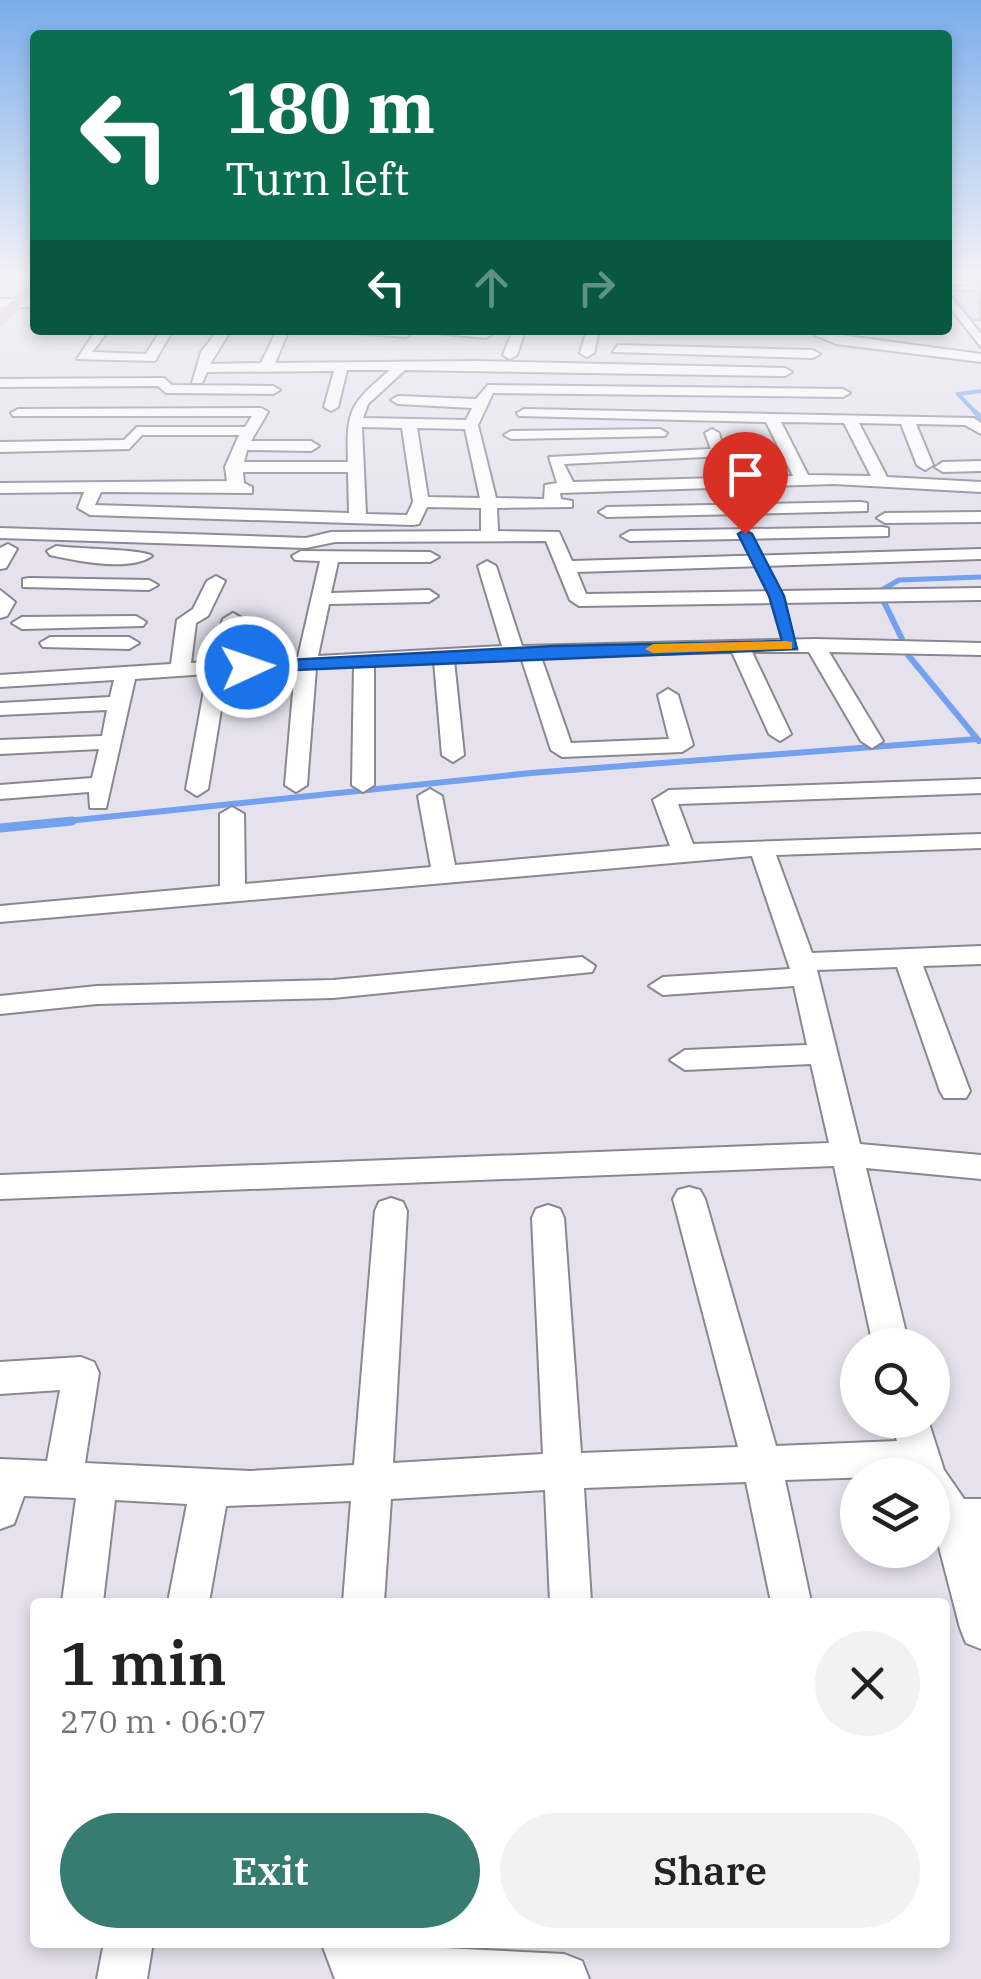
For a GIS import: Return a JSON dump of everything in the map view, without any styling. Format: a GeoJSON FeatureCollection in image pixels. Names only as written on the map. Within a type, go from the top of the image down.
{"type":"FeatureCollection","features":[{"type":"Feature","properties":{"kind":"street"},"geometry":{"type":"LineString","coordinates":[[190,390],[205,368],[301,365]]}},
{"type":"Feature","properties":{"kind":"street"},"geometry":{"type":"LineString","coordinates":[[331,365],[460,365]]}},
{"type":"Feature","properties":{"kind":"street"},"geometry":{"type":"LineString","coordinates":[[358,520],[354,422],[361,402],[409,365]]}},
{"type":"Feature","properties":{"kind":"street"},"geometry":{"type":"LineString","coordinates":[[475,365],[785,372]]}},
{"type":"Feature","properties":{"kind":"street"},"geometry":{"type":"LineString","coordinates":[[436,367],[398,400],[481,404]]}},
{"type":"Feature","properties":{"kind":"street"},"geometry":{"type":"LineString","coordinates":[[93,492],[244,493],[233,467],[240,445],[290,368]]}},
{"type":"Feature","properties":{"kind":"street"},"geometry":{"type":"LineString","coordinates":[[331,408],[342,368]]}},
{"type":"Feature","properties":{"kind":"street"},"geometry":{"type":"LineString","coordinates":[[578,369],[578,390]]}},
{"type":"Feature","properties":{"kind":"street"},"geometry":{"type":"LineString","coordinates":[[0,383],[166,382],[165,389],[274,390]]}},
{"type":"Feature","properties":{"kind":"street"},"geometry":{"type":"LineString","coordinates":[[489,536],[490,503],[481,449],[471,425],[491,388],[843,392]]}},
{"type":"Feature","properties":{"kind":"street"},"geometry":{"type":"LineString","coordinates":[[18,413],[261,412]]}},
{"type":"Feature","properties":{"kind":"street"},"geometry":{"type":"LineString","coordinates":[[524,414],[968,420],[981,430]]}},
{"type":"Feature","properties":{"kind":"street"},"geometry":{"type":"LineString","coordinates":[[562,498],[554,460],[720,453],[703,416]]}},
{"type":"Feature","properties":{"kind":"street"},"geometry":{"type":"LineString","coordinates":[[772,419],[803,480]]}},
{"type":"Feature","properties":{"kind":"street"},"geometry":{"type":"LineString","coordinates":[[850,420],[881,480]]}},
{"type":"Feature","properties":{"kind":"street"},"geometry":{"type":"LineString","coordinates":[[906,420],[925,464]]}},
{"type":"Feature","properties":{"kind":"street"},"geometry":{"type":"LineString","coordinates":[[354,422],[471,425]]}},
{"type":"Feature","properties":{"kind":"street"},"geometry":{"type":"LineString","coordinates":[[93,492],[86,508],[97,510],[413,520],[421,502],[409,422]]}},
{"type":"Feature","properties":{"kind":"street"},"geometry":{"type":"LineString","coordinates":[[0,488],[76,466],[129,444],[137,431],[250,430]]}},
{"type":"Feature","properties":{"kind":"street"},"geometry":{"type":"LineString","coordinates":[[511,436],[712,433]]}},
{"type":"Feature","properties":{"kind":"street"},"geometry":{"type":"LineString","coordinates":[[240,445],[311,446]]}},
{"type":"Feature","properties":{"kind":"street"},"geometry":{"type":"LineString","coordinates":[[0,447],[76,466],[93,492]]}},
{"type":"Feature","properties":{"kind":"street"},"geometry":{"type":"LineString","coordinates":[[943,466],[981,466]]}},
{"type":"Feature","properties":{"kind":"street"},"geometry":{"type":"LineString","coordinates":[[233,467],[355,467]]}},
{"type":"Feature","properties":{"kind":"street"},"geometry":{"type":"LineString","coordinates":[[421,502],[490,503],[803,480],[881,480],[981,487]]}},
{"type":"Feature","properties":{"kind":"street"},"geometry":{"type":"LineString","coordinates":[[932,500],[972,554]]}},
{"type":"Feature","properties":{"kind":"street"},"geometry":{"type":"LineString","coordinates":[[607,512],[861,507]]}},
{"type":"Feature","properties":{"kind":"street"},"geometry":{"type":"LineString","coordinates":[[734,509],[784,621],[815,645],[872,741]]}},
{"type":"Feature","properties":{"kind":"street"},"geometry":{"type":"LineString","coordinates":[[0,516],[34,515]]}},
{"type":"Feature","properties":{"kind":"street"},"geometry":{"type":"LineString","coordinates":[[630,536],[745,534],[981,516]]}},
{"type":"Feature","properties":{"kind":"street"},"geometry":{"type":"LineString","coordinates":[[2,549],[306,543],[325,542],[331,537],[553,536],[579,600],[784,621],[981,594]]}},
{"type":"Feature","properties":{"kind":"street"},"geometry":{"type":"LineString","coordinates":[[2,549],[96,557],[430,557]]}},
{"type":"Feature","properties":{"kind":"street"},"geometry":{"type":"LineString","coordinates":[[564,567],[972,554]]}},
{"type":"Feature","properties":{"kind":"street"},"geometry":{"type":"LineString","coordinates":[[296,785],[306,664],[330,556]]}},
{"type":"Feature","properties":{"kind":"street"},"geometry":{"type":"LineString","coordinates":[[487,566],[562,750],[682,745],[668,694]]}},
{"type":"Feature","properties":{"kind":"street"},"geometry":{"type":"LineString","coordinates":[[0,792],[100,794],[129,643],[150,581],[29,583]]}},
{"type":"Feature","properties":{"kind":"street"},"geometry":{"type":"LineString","coordinates":[[180,671],[187,620],[201,612],[216,581]]}},
{"type":"Feature","properties":{"kind":"street"},"geometry":{"type":"LineString","coordinates":[[0,596],[6,602],[0,612]]}},
{"type":"Feature","properties":{"kind":"street"},"geometry":{"type":"LineString","coordinates":[[321,599],[429,596]]}},
{"type":"Feature","properties":{"kind":"street"},"geometry":{"type":"LineString","coordinates":[[197,789],[218,669],[233,619]]}},
{"type":"Feature","properties":{"kind":"street"},"geometry":{"type":"LineString","coordinates":[[0,680],[739,646],[784,621]]}},
{"type":"Feature","properties":{"kind":"street"},"geometry":{"type":"LineString","coordinates":[[22,623],[136,622]]}},
{"type":"Feature","properties":{"kind":"street"},"geometry":{"type":"LineString","coordinates":[[50,643],[129,643]]}},
{"type":"Feature","properties":{"kind":"street"},"geometry":{"type":"LineString","coordinates":[[815,645],[981,649]]}},
{"type":"Feature","properties":{"kind":"street"},"geometry":{"type":"LineString","coordinates":[[739,646],[780,734]]}},
{"type":"Feature","properties":{"kind":"street"},"geometry":{"type":"LineString","coordinates":[[444,657],[453,755]]}},
{"type":"Feature","properties":{"kind":"street"},"geometry":{"type":"LineString","coordinates":[[363,785],[364,661]]}},
{"type":"Feature","properties":{"kind":"street"},"geometry":{"type":"LineString","coordinates":[[0,709],[120,703]]}},
{"type":"Feature","properties":{"kind":"street"},"geometry":{"type":"LineString","coordinates":[[0,747],[112,742]]}},
{"type":"Feature","properties":{"kind":"street"},"geometry":{"type":"LineString","coordinates":[[684,852],[666,800],[669,797],[981,786]]}},
{"type":"Feature","properties":{"kind":"street"},"geometry":{"type":"LineString","coordinates":[[430,796],[444,874]]}},
{"type":"Feature","properties":{"kind":"street"},"geometry":{"type":"LineString","coordinates":[[232,814],[234,893]]}},
{"type":"Feature","properties":{"kind":"street"},"geometry":{"type":"LineString","coordinates":[[0,914],[684,852],[981,841]]}},
{"type":"Feature","properties":{"kind":"street"},"geometry":{"type":"LineString","coordinates":[[762,849],[803,970],[887,1328]]}},
{"type":"Feature","properties":{"kind":"street"},"geometry":{"type":"LineString","coordinates":[[663,986],[906,958],[981,955]]}},
{"type":"Feature","properties":{"kind":"street"},"geometry":{"type":"LineString","coordinates":[[906,958],[955,1091]]}},
{"type":"Feature","properties":{"kind":"street"},"geometry":{"type":"LineString","coordinates":[[0,1005],[97,995],[334,989],[582,966]]}},
{"type":"Feature","properties":{"kind":"street"},"geometry":{"type":"LineString","coordinates":[[684,1060],[820,1054]]}},
{"type":"Feature","properties":{"kind":"street"},"geometry":{"type":"LineString","coordinates":[[0,1186],[846,1154],[981,1167]]}},
{"type":"Feature","properties":{"kind":"street"},"geometry":{"type":"LineString","coordinates":[[690,1199],[762,1464],[790,1598]]}},
{"type":"Feature","properties":{"kind":"street"},"geometry":{"type":"LineString","coordinates":[[364,1598],[390,1212]]}},
{"type":"Feature","properties":{"kind":"street"},"geometry":{"type":"LineString","coordinates":[[548,1218],[570,1598]]}},
{"type":"Feature","properties":{"kind":"street"},"geometry":{"type":"LineString","coordinates":[[0,1378],[81,1373],[83,1598]]}},
{"type":"Feature","properties":{"kind":"street"},"geometry":{"type":"LineString","coordinates":[[3,1488],[80,1480],[210,1488],[762,1464],[840,1468]]}},
{"type":"Feature","properties":{"kind":"street"},"geometry":{"type":"LineString","coordinates":[[190,1598],[210,1488]]}},
{"type":"Feature","properties":{"kind":"street"},"geometry":{"type":"LineString","coordinates":[[950,1499],[967,1518],[981,1628]]}},
{"type":"Feature","properties":{"kind":"street"},"geometry":{"type":"LineString","coordinates":[[122,1979],[127,1948]]}},
{"type":"Feature","properties":{"kind":"street"},"geometry":{"type":"LineString","coordinates":[[348,1948],[354,1965],[564,1979]]}},
{"type":"Feature","properties":{"kind":"waterway"},"geometry":{"type":"LineString","coordinates":[[977,414],[958,394],[981,391]]}},
{"type":"Feature","properties":{"kind":"waterway"},"geometry":{"type":"LineString","coordinates":[[977,414],[981,418]]}},
{"type":"Feature","properties":{"kind":"waterway"},"geometry":{"type":"LineString","coordinates":[[880,591],[899,580],[981,577]]}},
{"type":"Feature","properties":{"kind":"waterway"},"geometry":{"type":"LineString","coordinates":[[884,602],[902,639]]}},
{"type":"Feature","properties":{"kind":"waterway"},"geometry":{"type":"LineString","coordinates":[[908,655],[979,741]]}},
{"type":"Feature","properties":{"kind":"waterway"},"geometry":{"type":"LineString","coordinates":[[48,823],[531,773],[977,739]]}},
{"type":"Feature","properties":{"kind":"waterway"},"geometry":{"type":"LineString","coordinates":[[0,828],[72,821]]}},
{"type":"Feature","properties":{"kind":"slow traffic"},"geometry":{"type":"LineString","coordinates":[[653,649],[786,645]]}},
{"type":"Feature","properties":{"kind":"route"},"geometry":{"type":"LineString","coordinates":[[247,667],[554,651],[792,645],[776,596],[745,534]]}}]}
